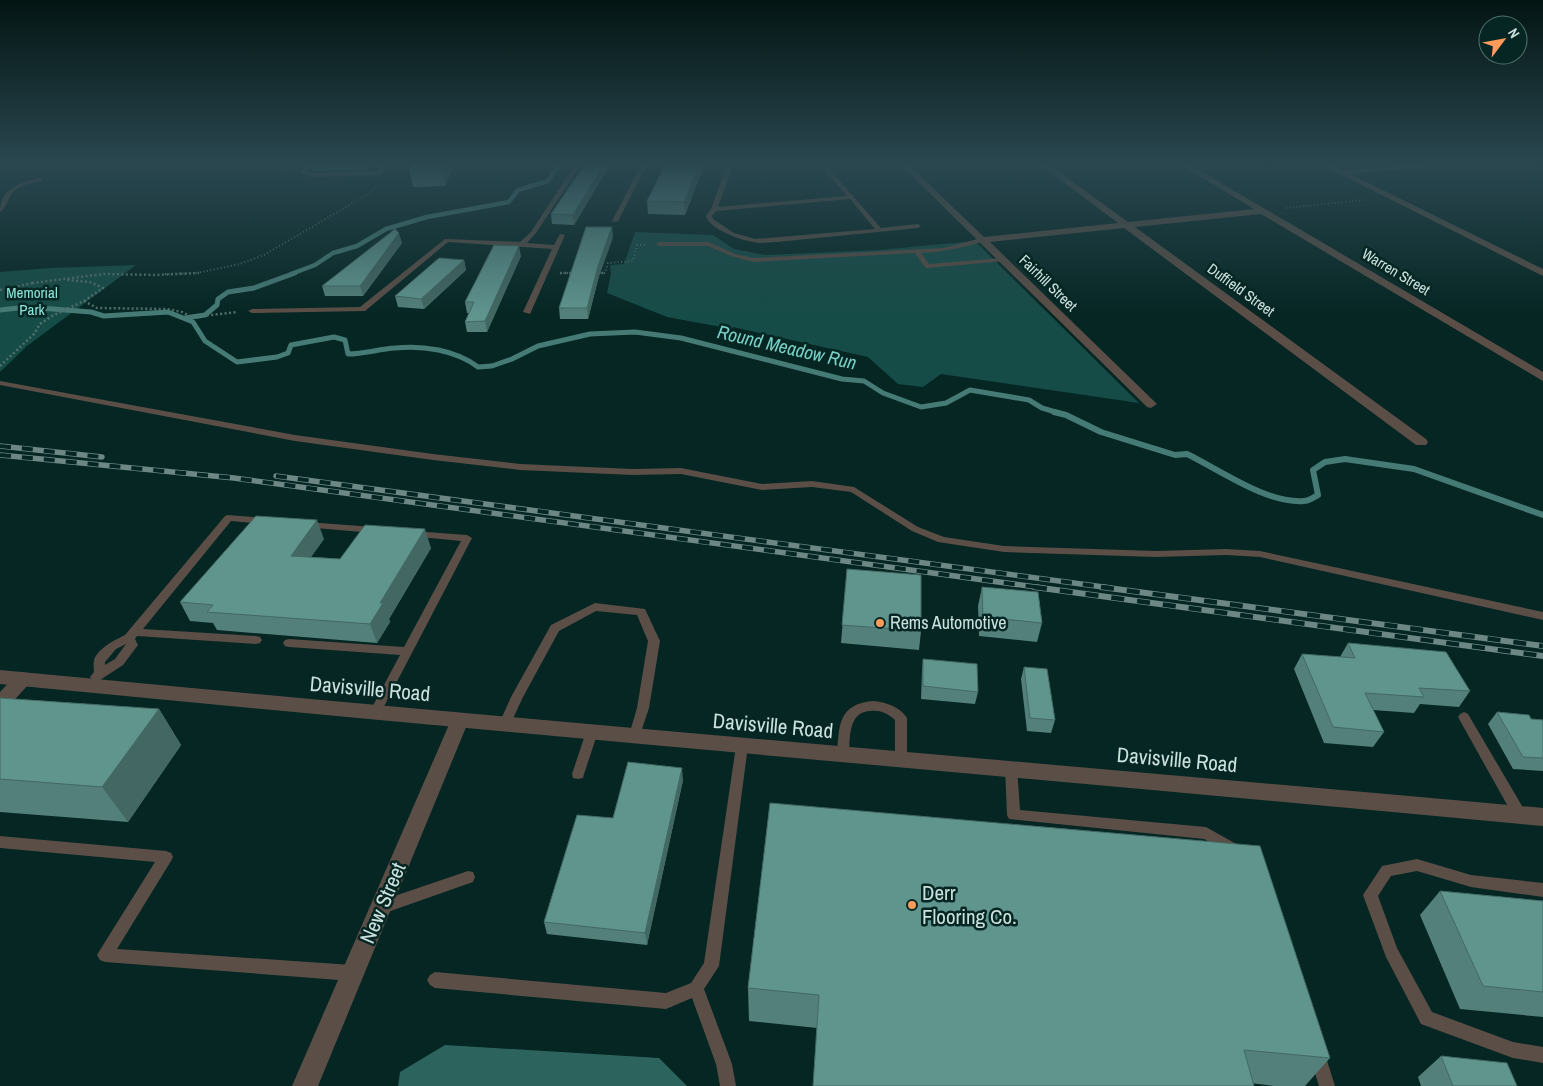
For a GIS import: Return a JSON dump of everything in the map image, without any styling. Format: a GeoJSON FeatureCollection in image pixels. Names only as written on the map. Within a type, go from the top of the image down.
{"type":"FeatureCollection","features":[{"type":"Feature","properties":{"kind":"street","name":"Fairhill Street"},"geometry":{"type":"LineString","coordinates":[[955,214],[1151,404]]}},
{"type":"Feature","properties":{"kind":"street","name":"Duffield Street"},"geometry":{"type":"LineString","coordinates":[[1112,214],[1421,442]]}},
{"type":"Feature","properties":{"kind":"street"},"geometry":{"type":"LineString","coordinates":[[982,240],[1235,214]]}},
{"type":"Feature","properties":{"kind":"street","name":"Warren Street"},"geometry":{"type":"LineString","coordinates":[[1268,214],[1543,377]]}},
{"type":"Feature","properties":{"kind":"street"},"geometry":{"type":"LineString","coordinates":[[1424,214],[1543,273]]}},
{"type":"Feature","properties":{"kind":"street","name":"Davisville Road"},"geometry":{"type":"LineString","coordinates":[[0,677],[23,679],[94,679],[375,713],[842,755],[1011,768],[1543,817]]}},
{"type":"Feature","properties":{"kind":"street"},"geometry":{"type":"LineString","coordinates":[[0,704],[23,679]]}},
{"type":"Feature","properties":{"kind":"street","name":"New Street"},"geometry":{"type":"LineString","coordinates":[[304,1086],[460,720]]}},
{"type":"Feature","properties":{"kind":"lane"},"geometry":{"type":"LineString","coordinates":[[522,244],[545,214]]}},
{"type":"Feature","properties":{"kind":"lane"},"geometry":{"type":"LineString","coordinates":[[614,222],[618,214]]}},
{"type":"Feature","properties":{"kind":"lane"},"geometry":{"type":"LineString","coordinates":[[711,214],[710,220],[732,234],[755,240],[777,240],[918,226]]}},
{"type":"Feature","properties":{"kind":"lane"},"geometry":{"type":"LineString","coordinates":[[865,214],[878,230]]}},
{"type":"Feature","properties":{"kind":"lane"},"geometry":{"type":"LineString","coordinates":[[527,312],[562,235]]}},
{"type":"Feature","properties":{"kind":"lane"},"geometry":{"type":"LineString","coordinates":[[252,310],[362,309],[447,240],[556,247]]}},
{"type":"Feature","properties":{"kind":"lane"},"geometry":{"type":"LineString","coordinates":[[659,244],[709,244],[733,255],[753,260],[943,250],[982,240]]}},
{"type":"Feature","properties":{"kind":"lane"},"geometry":{"type":"LineString","coordinates":[[916,251],[927,266],[1002,260]]}},
{"type":"Feature","properties":{"kind":"lane"},"geometry":{"type":"LineString","coordinates":[[0,383],[295,438],[433,457],[520,467],[633,472],[681,471],[762,487],[812,484],[829,486],[854,490],[915,529],[942,540],[1004,549],[1156,554],[1226,552],[1260,554],[1543,616]]}},
{"type":"Feature","properties":{"kind":"lane"},"geometry":{"type":"LineString","coordinates":[[94,679],[119,662],[132,645],[131,635],[228,518],[276,522]]}},
{"type":"Feature","properties":{"kind":"lane"},"geometry":{"type":"LineString","coordinates":[[295,524],[381,531]]}},
{"type":"Feature","properties":{"kind":"lane"},"geometry":{"type":"LineString","coordinates":[[375,713],[467,538],[400,533]]}},
{"type":"Feature","properties":{"kind":"lane"},"geometry":{"type":"LineString","coordinates":[[506,724],[517,697],[555,628],[595,607],[641,612],[654,640],[643,708],[634,736]]}},
{"type":"Feature","properties":{"kind":"lane"},"geometry":{"type":"LineString","coordinates":[[131,635],[256,640]]}},
{"type":"Feature","properties":{"kind":"lane"},"geometry":{"type":"LineString","coordinates":[[289,643],[408,651]]}},
{"type":"Feature","properties":{"kind":"lane"},"geometry":{"type":"LineString","coordinates":[[842,755],[845,726],[850,712],[862,705],[879,706],[892,709],[901,718],[901,759]]}},
{"type":"Feature","properties":{"kind":"lane"},"geometry":{"type":"LineString","coordinates":[[1464,717],[1520,815]]}},
{"type":"Feature","properties":{"kind":"lane"},"geometry":{"type":"LineString","coordinates":[[578,774],[592,732]]}},
{"type":"Feature","properties":{"kind":"lane"},"geometry":{"type":"LineString","coordinates":[[435,980],[666,1000],[696,988],[711,966],[742,746]]}},
{"type":"Feature","properties":{"kind":"lane"},"geometry":{"type":"LineString","coordinates":[[1011,768],[1014,815],[1206,833],[1245,857]]}},
{"type":"Feature","properties":{"kind":"lane"},"geometry":{"type":"LineString","coordinates":[[0,842],[166,857],[105,955],[352,973]]}},
{"type":"Feature","properties":{"kind":"lane"},"geometry":{"type":"LineString","coordinates":[[1543,890],[1470,880],[1417,865],[1387,870],[1370,895],[1392,952],[1427,1018],[1513,1050],[1543,1055]]}},
{"type":"Feature","properties":{"kind":"lane"},"geometry":{"type":"LineString","coordinates":[[381,908],[468,876]]}},
{"type":"Feature","properties":{"kind":"lane"},"geometry":{"type":"LineString","coordinates":[[696,988],[724,1064],[728,1086]]}},
{"type":"Feature","properties":{"kind":"lane"},"geometry":{"type":"LineString","coordinates":[[1312,1039],[1327,1086]]}},
{"type":"Feature","properties":{"kind":"path"},"geometry":{"type":"LineString","coordinates":[[0,290],[32,283],[104,274],[155,275],[196,273],[240,264],[264,255],[335,214]]}},
{"type":"Feature","properties":{"kind":"path"},"geometry":{"type":"LineString","coordinates":[[597,273],[605,273],[608,263],[633,261],[637,245],[659,244]]}},
{"type":"Feature","properties":{"kind":"path"},"geometry":{"type":"LineString","coordinates":[[544,273],[579,273]]}},
{"type":"Feature","properties":{"kind":"path"},"geometry":{"type":"LineString","coordinates":[[0,366],[34,334],[40,324],[103,288],[97,283],[81,280],[32,283]]}},
{"type":"Feature","properties":{"kind":"path"},"geometry":{"type":"LineString","coordinates":[[84,300],[97,308],[167,309],[182,312],[192,317],[252,310]]}},
{"type":"Feature","properties":{"kind":"green space"},"geometry":{"type":"Polygon","coordinates":[[[635,232],[713,235],[734,249],[765,255],[879,250],[975,241],[1139,403],[941,374],[923,387],[898,384],[868,357],[733,327],[732,329],[667,317],[607,293],[611,273],[610,265],[624,264],[635,232]]]}},
{"type":"Feature","properties":{"kind":"green space","name":"Memorial Park"},"geometry":{"type":"Polygon","coordinates":[[[136,265],[27,346],[0,372],[0,272],[136,265]]]}},
{"type":"Feature","properties":{"kind":"green space"},"geometry":{"type":"Polygon","coordinates":[[[445,1045],[659,1058],[687,1086],[398,1086],[400,1072],[445,1045]]]}},
{"type":"Feature","properties":{"kind":"building"},"geometry":{"type":"Polygon","coordinates":[[[551,214],[574,214],[573,215],[551,214]]]}},
{"type":"Feature","properties":{"kind":"building"},"geometry":{"type":"Polygon","coordinates":[[[586,227],[612,227],[598,266],[587,308],[559,308],[586,227]]]}},
{"type":"Feature","properties":{"kind":"building"},"geometry":{"type":"Polygon","coordinates":[[[395,229],[399,233],[360,286],[322,286],[395,229]]]}},
{"type":"Feature","properties":{"kind":"building"},"geometry":{"type":"Polygon","coordinates":[[[494,245],[519,246],[485,321],[465,322],[474,302],[465,302],[494,245]]]}},
{"type":"Feature","properties":{"kind":"building"},"geometry":{"type":"Polygon","coordinates":[[[439,258],[464,260],[421,299],[395,296],[439,258]]]}},
{"type":"Feature","properties":{"kind":"building"},"geometry":{"type":"Polygon","coordinates":[[[256,516],[317,520],[291,556],[340,559],[365,525],[425,529],[380,603],[383,603],[370,624],[207,612],[213,605],[180,602],[256,516]]]}},
{"type":"Feature","properties":{"kind":"building"},"geometry":{"type":"Polygon","coordinates":[[[847,569],[921,575],[921,631],[842,625],[847,569]]]}},
{"type":"Feature","properties":{"kind":"building"},"geometry":{"type":"Polygon","coordinates":[[[982,587],[1038,592],[1042,623],[983,617],[982,587]]]}},
{"type":"Feature","properties":{"kind":"building"},"geometry":{"type":"Polygon","coordinates":[[[1348,643],[1446,652],[1470,691],[1419,688],[1424,697],[1365,693],[1384,732],[1333,727],[1302,654],[1355,658],[1348,643]]]}},
{"type":"Feature","properties":{"kind":"building"},"geometry":{"type":"Polygon","coordinates":[[[923,659],[977,664],[978,692],[923,686],[923,659]]]}},
{"type":"Feature","properties":{"kind":"building"},"geometry":{"type":"Polygon","coordinates":[[[1024,667],[1047,669],[1055,720],[1030,718],[1024,667]]]}},
{"type":"Feature","properties":{"kind":"building"},"geometry":{"type":"Polygon","coordinates":[[[0,698],[159,709],[102,787],[0,779],[0,698]]]}},
{"type":"Feature","properties":{"kind":"building"},"geometry":{"type":"Polygon","coordinates":[[[1497,712],[1529,715],[1531,719],[1543,720],[1543,758],[1523,757],[1497,712]]]}},
{"type":"Feature","properties":{"kind":"building"},"geometry":{"type":"Polygon","coordinates":[[[628,762],[682,768],[645,933],[544,922],[577,815],[613,818],[628,762]]]}},
{"type":"Feature","properties":{"kind":"building"},"geometry":{"type":"Polygon","coordinates":[[[770,803],[1260,846],[1330,1058],[1244,1050],[1254,1086],[813,1086],[819,995],[748,988],[770,803]]]}},
{"type":"Feature","properties":{"kind":"building"},"geometry":{"type":"Polygon","coordinates":[[[1440,891],[1543,901],[1543,992],[1483,986],[1440,891]]]}},
{"type":"Feature","properties":{"kind":"building"},"geometry":{"type":"Polygon","coordinates":[[[1441,1056],[1507,1063],[1517,1086],[1453,1086],[1441,1056]]]}},
{"type":"Feature","properties":{"kind":"waterway"},"geometry":{"type":"LineString","coordinates":[[291,274],[315,265],[333,253],[357,246],[386,229],[445,214]]}},
{"type":"Feature","properties":{"kind":"waterway"},"geometry":{"type":"LineString","coordinates":[[185,318],[205,315],[217,305],[218,299],[228,292],[254,288],[295,273]]}},
{"type":"Feature","properties":{"kind":"waterway","name":"Round Meadow Run"},"geometry":{"type":"LineString","coordinates":[[0,310],[27,307],[91,312],[104,316],[168,312],[193,322],[205,341],[237,362],[277,357],[288,353],[291,345],[334,337],[345,340],[348,354],[416,347],[460,356],[478,367],[492,366],[512,359],[538,346],[590,334],[635,332],[681,338],[842,379],[864,381],[883,393],[921,407],[946,403],[970,390],[1029,400],[1042,408],[1059,413]]}},
{"type":"Feature","properties":{"kind":"waterway","name":"Round Meadow Run"},"geometry":{"type":"LineString","coordinates":[[1054,412],[1066,415],[1101,432],[1175,455],[1187,454],[1244,485],[1275,497],[1290,500],[1310,500],[1318,495],[1313,470],[1325,462],[1345,459],[1414,469],[1543,515]]}},
{"type":"Feature","properties":{"kind":"railway"},"geometry":{"type":"LineString","coordinates":[[0,446],[102,457]]}},
{"type":"Feature","properties":{"kind":"railway"},"geometry":{"type":"LineString","coordinates":[[0,455],[234,478],[1043,588]]}},
{"type":"Feature","properties":{"kind":"railway"},"geometry":{"type":"LineString","coordinates":[[276,476],[1111,588]]}},
{"type":"Feature","properties":{"kind":"railway"},"geometry":{"type":"LineString","coordinates":[[1034,587],[1543,656]]}},
{"type":"Feature","properties":{"kind":"railway"},"geometry":{"type":"LineString","coordinates":[[1101,587],[1543,646]]}},
{"type":"Feature","properties":{"kind":"place","name":"Rems Automotive"},"geometry":{"type":"Point","coordinates":[880,623]}},
{"type":"Feature","properties":{"kind":"place","name":"Derr Flooring Co."},"geometry":{"type":"Point","coordinates":[912,905]}}]}
